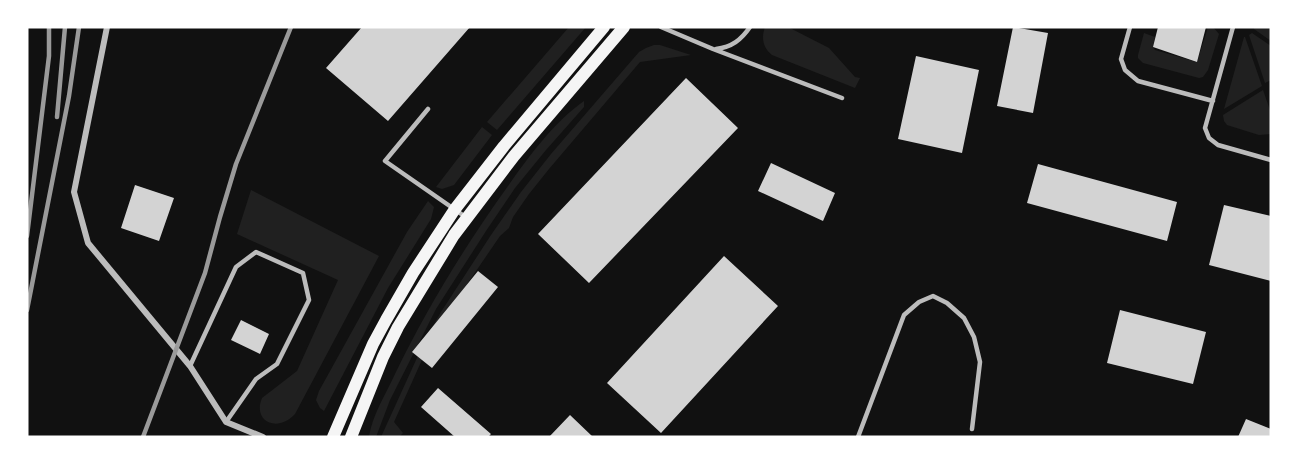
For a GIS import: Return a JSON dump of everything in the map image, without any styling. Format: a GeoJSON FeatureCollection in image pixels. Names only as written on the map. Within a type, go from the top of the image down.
{"type":"FeatureCollection","features":[{"type":"Feature","properties":{"kind":"main road"},"geometry":{"type":"LineString","coordinates":[[333,437],[373,344],[413,273],[454,209],[604,27]]}},
{"type":"Feature","properties":{"kind":"main road"},"geometry":{"type":"LineString","coordinates":[[351,437],[383,357],[398,327],[454,235],[514,156],[624,27]]}},
{"type":"Feature","properties":{"kind":"street"},"geometry":{"type":"LineString","coordinates":[[107,27],[74,192],[88,243],[190,366],[226,422],[263,437]]}},
{"type":"Feature","properties":{"kind":"lane"},"geometry":{"type":"LineString","coordinates":[[661,27],[842,98]]}},
{"type":"Feature","properties":{"kind":"lane"},"geometry":{"type":"LineString","coordinates":[[713,49],[736,44],[750,27]]}},
{"type":"Feature","properties":{"kind":"lane"},"geometry":{"type":"LineString","coordinates":[[1130,27],[1121,59],[1125,70],[1138,81],[1213,100]]}},
{"type":"Feature","properties":{"kind":"lane"},"geometry":{"type":"LineString","coordinates":[[1233,27],[1205,128],[1209,138],[1218,145],[1271,160]]}},
{"type":"Feature","properties":{"kind":"lane"},"geometry":{"type":"LineString","coordinates":[[428,109],[385,161],[467,218]]}},
{"type":"Feature","properties":{"kind":"lane"},"geometry":{"type":"LineString","coordinates":[[190,366],[236,267],[256,252],[303,273],[309,300],[277,364],[256,379],[226,422]]}},
{"type":"Feature","properties":{"kind":"lane"},"geometry":{"type":"LineString","coordinates":[[858,437],[904,315],[918,302],[933,296],[947,303],[964,318],[974,337],[980,362],[972,429]]}},
{"type":"Feature","properties":{"kind":"shaded area"},"geometry":{"type":"Polygon","coordinates":[[[569,27],[586,27],[497,130],[487,122],[569,27]]]}},
{"type":"Feature","properties":{"kind":"shaded area"},"geometry":{"type":"Polygon","coordinates":[[[765,27],[788,27],[829,48],[855,77],[860,78],[855,88],[772,55],[764,42],[765,27]]]}},
{"type":"Feature","properties":{"kind":"shaded area"},"geometry":{"type":"Polygon","coordinates":[[[1208,27],[1213,27],[1219,34],[1208,70],[1203,77],[1199,78],[1143,63],[1138,58],[1144,33],[1155,37],[1153,47],[1155,50],[1197,62],[1208,27]]]}},
{"type":"Feature","properties":{"kind":"shaded area"},"geometry":{"type":"Polygon","coordinates":[[[1254,27],[1271,27],[1271,41],[1254,29],[1254,27]]]}},
{"type":"Feature","properties":{"kind":"shaded area"},"geometry":{"type":"Polygon","coordinates":[[[1252,33],[1271,46],[1271,80],[1265,83],[1249,35],[1252,33]]]}},
{"type":"Feature","properties":{"kind":"shaded area"},"geometry":{"type":"Polygon","coordinates":[[[1244,37],[1262,86],[1224,109],[1244,37]]]}},
{"type":"Feature","properties":{"kind":"shaded area"},"geometry":{"type":"Polygon","coordinates":[[[654,45],[691,55],[640,62],[549,169],[529,194],[513,217],[509,228],[500,236],[435,331],[394,422],[403,433],[399,437],[381,437],[426,338],[491,235],[551,154],[639,52],[654,45]]]}},
{"type":"Feature","properties":{"kind":"shaded area"},"geometry":{"type":"Polygon","coordinates":[[[1263,90],[1271,113],[1271,134],[1259,135],[1227,125],[1223,115],[1263,90]]]}},
{"type":"Feature","properties":{"kind":"shaded area"},"geometry":{"type":"Polygon","coordinates":[[[584,101],[584,107],[515,188],[436,309],[390,400],[376,437],[369,437],[376,413],[407,349],[462,254],[534,151],[562,119],[584,101]]]}},
{"type":"Feature","properties":{"kind":"shaded area"},"geometry":{"type":"Polygon","coordinates":[[[482,127],[492,135],[454,185],[442,189],[436,187],[482,127]]]}},
{"type":"Feature","properties":{"kind":"shaded area"},"geometry":{"type":"Polygon","coordinates":[[[251,190],[379,256],[295,414],[288,420],[274,424],[264,419],[261,413],[262,398],[297,371],[338,280],[237,234],[251,190]]]}},
{"type":"Feature","properties":{"kind":"shaded area"},"geometry":{"type":"Polygon","coordinates":[[[428,201],[434,207],[431,219],[388,288],[324,411],[316,400],[319,391],[407,232],[428,201]]]}},
{"type":"Feature","properties":{"kind":"building"},"geometry":{"type":"Polygon","coordinates":[[[362,27],[470,27],[388,121],[326,68],[362,27]]]}},
{"type":"Feature","properties":{"kind":"building"},"geometry":{"type":"Polygon","coordinates":[[[1013,27],[1048,33],[1033,113],[997,106],[1013,27]]]}},
{"type":"Feature","properties":{"kind":"building"},"geometry":{"type":"Polygon","coordinates":[[[1158,27],[1206,27],[1197,62],[1153,47],[1158,27]]]}},
{"type":"Feature","properties":{"kind":"building"},"geometry":{"type":"Polygon","coordinates":[[[916,56],[979,70],[962,153],[898,139],[916,56]]]}},
{"type":"Feature","properties":{"kind":"building"},"geometry":{"type":"Polygon","coordinates":[[[686,78],[738,128],[589,283],[538,234],[686,78]]]}},
{"type":"Feature","properties":{"kind":"building"},"geometry":{"type":"Polygon","coordinates":[[[771,163],[835,193],[823,221],[758,191],[771,163]]]}},
{"type":"Feature","properties":{"kind":"building"},"geometry":{"type":"Polygon","coordinates":[[[1038,164],[1177,202],[1167,241],[1027,203],[1038,164]]]}},
{"type":"Feature","properties":{"kind":"building"},"geometry":{"type":"Polygon","coordinates":[[[135,185],[174,198],[159,241],[121,228],[135,185]]]}},
{"type":"Feature","properties":{"kind":"building"},"geometry":{"type":"Polygon","coordinates":[[[1224,205],[1271,216],[1271,281],[1209,265],[1224,205]]]}},
{"type":"Feature","properties":{"kind":"building"},"geometry":{"type":"Polygon","coordinates":[[[724,256],[778,306],[661,433],[607,383],[724,256]]]}},
{"type":"Feature","properties":{"kind":"building"},"geometry":{"type":"Polygon","coordinates":[[[478,271],[498,287],[432,368],[412,352],[478,271]]]}},
{"type":"Feature","properties":{"kind":"building"},"geometry":{"type":"Polygon","coordinates":[[[1120,310],[1206,332],[1193,384],[1107,363],[1120,310]]]}},
{"type":"Feature","properties":{"kind":"building"},"geometry":{"type":"Polygon","coordinates":[[[241,320],[269,334],[260,354],[231,340],[241,320]]]}},
{"type":"Feature","properties":{"kind":"building"},"geometry":{"type":"Polygon","coordinates":[[[438,388],[491,434],[488,437],[455,437],[421,407],[438,388]]]}},
{"type":"Feature","properties":{"kind":"building"},"geometry":{"type":"Polygon","coordinates":[[[570,415],[593,437],[549,437],[570,415]]]}},
{"type":"Feature","properties":{"kind":"building"},"geometry":{"type":"Polygon","coordinates":[[[1246,419],[1271,429],[1271,437],[1238,437],[1246,419]]]}},
{"type":"Feature","properties":{"kind":"railway"},"geometry":{"type":"LineString","coordinates":[[27,236],[49,56],[49,27]]}},
{"type":"Feature","properties":{"kind":"railway"},"geometry":{"type":"LineString","coordinates":[[57,117],[65,27]]}},
{"type":"Feature","properties":{"kind":"railway"},"geometry":{"type":"LineString","coordinates":[[27,310],[69,96],[79,27]]}},
{"type":"Feature","properties":{"kind":"railway"},"geometry":{"type":"LineString","coordinates":[[143,437],[205,273],[236,164],[291,27]]}}]}
